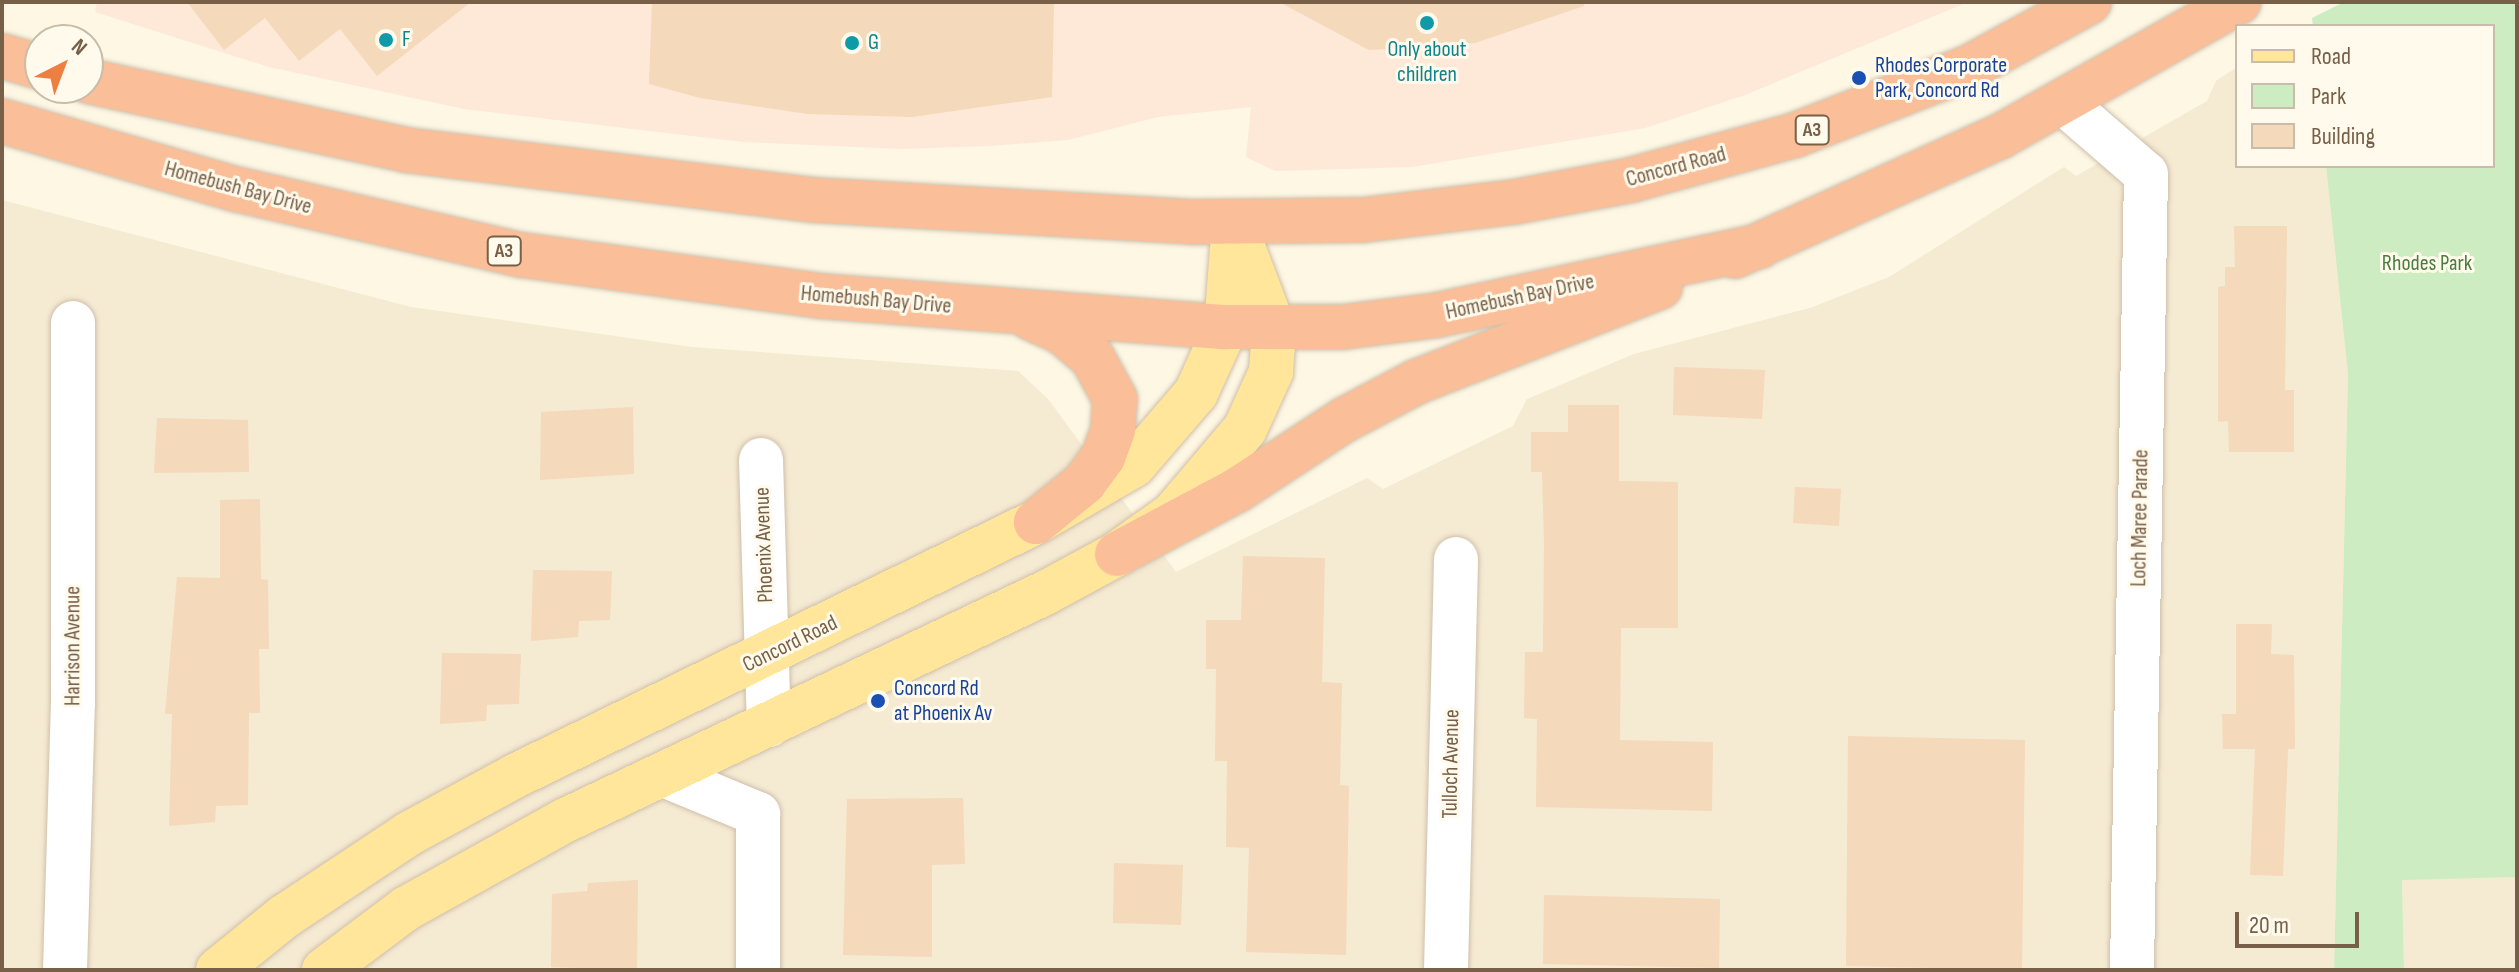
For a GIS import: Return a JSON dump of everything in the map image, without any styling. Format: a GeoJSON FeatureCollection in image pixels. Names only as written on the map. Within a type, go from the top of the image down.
{"type":"FeatureCollection","features":[{"type":"Feature","properties":{"kind":"highway","name":"Concord Road"},"geometry":{"type":"LineString","coordinates":[[1234,222],[1363,220],[1514,202],[1631,180],[1873,108],[1968,68],[2089,2]]}},
{"type":"Feature","properties":{"kind":"highway","name":"A3"},"geometry":{"type":"LineString","coordinates":[[1760,246],[1887,192],[2064,103],[2239,2]]}},
{"type":"Feature","properties":{"kind":"highway","name":"A3"},"geometry":{"type":"LineString","coordinates":[[104,84],[406,150],[813,200],[1234,222]]}},
{"type":"Feature","properties":{"kind":"highway","name":"Homebush Bay Drive"},"geometry":{"type":"LineString","coordinates":[[2,121],[235,189],[522,255],[820,296],[1226,327],[1274,329],[1438,315],[1760,246]]}},
{"type":"Feature","properties":{"kind":"highway"},"geometry":{"type":"LineString","coordinates":[[1117,554],[1237,490],[1344,420],[1416,382],[1760,246]]}},
{"type":"Feature","properties":{"kind":"highway"},"geometry":{"type":"LineString","coordinates":[[1018,312],[1078,343],[1103,372],[1115,399],[1113,430],[1098,465],[1036,522]]}},
{"type":"Feature","properties":{"kind":"main road","name":"Concord Road"},"geometry":{"type":"LineString","coordinates":[[218,970],[285,916],[410,833],[515,776],[1036,522],[1112,480],[1160,439],[1196,393],[1226,327],[1234,222]]}},
{"type":"Feature","properties":{"kind":"main road"},"geometry":{"type":"LineString","coordinates":[[324,970],[407,908],[566,820],[769,725],[1117,554],[1173,514],[1245,429],[1271,372],[1274,329],[1234,222]]}},
{"type":"Feature","properties":{"kind":"street","name":"Loch Maree Parade"},"geometry":{"type":"LineString","coordinates":[[2064,103],[2146,174],[2132,970]]}},
{"type":"Feature","properties":{"kind":"street","name":"Harrison Avenue"},"geometry":{"type":"LineString","coordinates":[[71,960],[73,323]]}},
{"type":"Feature","properties":{"kind":"street","name":"Phoenix Avenue"},"geometry":{"type":"LineString","coordinates":[[761,460],[769,725]]}},
{"type":"Feature","properties":{"kind":"street","name":"Tulloch Avenue"},"geometry":{"type":"LineString","coordinates":[[1446,970],[1456,559]]}},
{"type":"Feature","properties":{"kind":"street"},"geometry":{"type":"LineString","coordinates":[[664,775],[758,814],[758,970]]}},
{"type":"Feature","properties":{"kind":"shaded area"},"geometry":{"type":"Polygon","coordinates":[[[97,2],[1968,2],[1745,95],[1645,128],[1412,167],[1275,171],[1246,157],[1251,107],[1158,117],[1068,140],[989,146],[901,149],[743,142],[464,109],[269,67],[95,12],[97,2]]]}},
{"type":"Feature","properties":{"kind":"shaded area"},"geometry":{"type":"Polygon","coordinates":[[[2235,68],[2235,168],[2326,168],[2348,374],[2334,970],[2,970],[2,200],[411,307],[692,347],[1018,371],[1048,399],[1176,572],[1367,478],[1383,489],[1513,426],[1527,399],[1634,354],[1810,308],[1889,277],[2064,167],[2076,176],[2207,101],[2216,81],[2235,68]]]}},
{"type":"Feature","properties":{"kind":"shaded area"},"geometry":{"type":"Polygon","coordinates":[[[2517,877],[2517,970],[2404,970],[2402,879],[2517,877]]]}},
{"type":"Feature","properties":{"kind":"green space","name":"Rhodes Park"},"geometry":{"type":"Polygon","coordinates":[[[2344,2],[2517,2],[2517,877],[2402,880],[2404,970],[2334,970],[2348,374],[2326,168],[2495,168],[2495,24],[2313,24],[2312,18],[2344,2]]]}},
{"type":"Feature","properties":{"kind":"building","name":"F"},"geometry":{"type":"Polygon","coordinates":[[[187,2],[471,2],[377,76],[340,29],[299,61],[265,18],[224,50],[187,2]]]}},
{"type":"Feature","properties":{"kind":"building","name":"G"},"geometry":{"type":"Polygon","coordinates":[[[652,2],[1054,2],[1052,97],[912,117],[808,114],[700,98],[649,84],[652,2]]]}},
{"type":"Feature","properties":{"kind":"building","name":"Only about children"},"geometry":{"type":"Polygon","coordinates":[[[1279,2],[1584,2],[1584,6],[1475,43],[1369,50],[1279,2]]]}},
{"type":"Feature","properties":{"kind":"building"},"geometry":{"type":"Polygon","coordinates":[[[2234,226],[2287,226],[2285,390],[2294,390],[2294,452],[2229,452],[2228,421],[2218,422],[2218,287],[2225,286],[2225,267],[2235,267],[2234,226]]]}},
{"type":"Feature","properties":{"kind":"building"},"geometry":{"type":"Polygon","coordinates":[[[1674,367],[1765,370],[1762,419],[1673,415],[1674,367]]]}},
{"type":"Feature","properties":{"kind":"building"},"geometry":{"type":"Polygon","coordinates":[[[1568,405],[1619,405],[1619,481],[1678,482],[1678,628],[1621,628],[1620,740],[1713,742],[1712,811],[1536,807],[1537,719],[1524,718],[1525,652],[1543,652],[1544,542],[1542,472],[1531,472],[1531,432],[1568,432],[1568,405]]]}},
{"type":"Feature","properties":{"kind":"building"},"geometry":{"type":"Polygon","coordinates":[[[633,407],[634,474],[540,480],[541,412],[633,407]]]}},
{"type":"Feature","properties":{"kind":"building"},"geometry":{"type":"Polygon","coordinates":[[[157,418],[248,420],[249,472],[154,473],[157,418]]]}},
{"type":"Feature","properties":{"kind":"building"},"geometry":{"type":"Polygon","coordinates":[[[1795,487],[1841,489],[1839,526],[1793,523],[1795,487]]]}},
{"type":"Feature","properties":{"kind":"building"},"geometry":{"type":"Polygon","coordinates":[[[260,499],[261,579],[268,580],[269,649],[259,649],[260,713],[249,713],[248,805],[216,806],[215,822],[169,826],[172,714],[165,714],[177,577],[220,578],[220,500],[260,499]]]}},
{"type":"Feature","properties":{"kind":"building"},"geometry":{"type":"Polygon","coordinates":[[[1243,556],[1325,558],[1322,682],[1342,683],[1340,785],[1349,786],[1346,955],[1246,952],[1249,848],[1226,847],[1227,761],[1215,761],[1216,669],[1206,669],[1206,620],[1241,620],[1243,556]]]}},
{"type":"Feature","properties":{"kind":"building"},"geometry":{"type":"Polygon","coordinates":[[[533,570],[612,571],[610,620],[579,621],[578,637],[531,641],[533,570]]]}},
{"type":"Feature","properties":{"kind":"building"},"geometry":{"type":"Polygon","coordinates":[[[2236,624],[2272,624],[2271,654],[2294,655],[2295,749],[2288,749],[2283,876],[2250,875],[2255,749],[2223,749],[2222,714],[2236,714],[2236,624]]]}},
{"type":"Feature","properties":{"kind":"building"},"geometry":{"type":"Polygon","coordinates":[[[442,653],[521,654],[519,704],[487,705],[486,721],[440,724],[442,653]]]}},
{"type":"Feature","properties":{"kind":"building"},"geometry":{"type":"Polygon","coordinates":[[[1848,736],[2025,740],[2022,970],[1846,966],[1848,736]]]}},
{"type":"Feature","properties":{"kind":"building"},"geometry":{"type":"Polygon","coordinates":[[[963,798],[965,864],[932,865],[932,957],[843,955],[847,799],[963,798]]]}},
{"type":"Feature","properties":{"kind":"building"},"geometry":{"type":"Polygon","coordinates":[[[1114,863],[1183,865],[1181,925],[1113,923],[1114,863]]]}},
{"type":"Feature","properties":{"kind":"building"},"geometry":{"type":"Polygon","coordinates":[[[638,880],[637,970],[551,967],[552,894],[587,891],[588,883],[638,880]]]}},
{"type":"Feature","properties":{"kind":"building"},"geometry":{"type":"Polygon","coordinates":[[[1544,895],[1720,899],[1719,968],[1543,964],[1544,895]]]}},
{"type":"Feature","properties":{"kind":"place","name":"Only about children"},"geometry":{"type":"Point","coordinates":[1427,23]}},
{"type":"Feature","properties":{"kind":"place","name":"F"},"geometry":{"type":"Point","coordinates":[386,40]}},
{"type":"Feature","properties":{"kind":"place","name":"G"},"geometry":{"type":"Point","coordinates":[852,43]}},
{"type":"Feature","properties":{"kind":"place","name":"Rhodes Corporate Park, Concord Rd"},"geometry":{"type":"Point","coordinates":[1859,78]}},
{"type":"Feature","properties":{"kind":"place","name":"Concord Rd at Phoenix Av"},"geometry":{"type":"Point","coordinates":[878,701]}}]}
